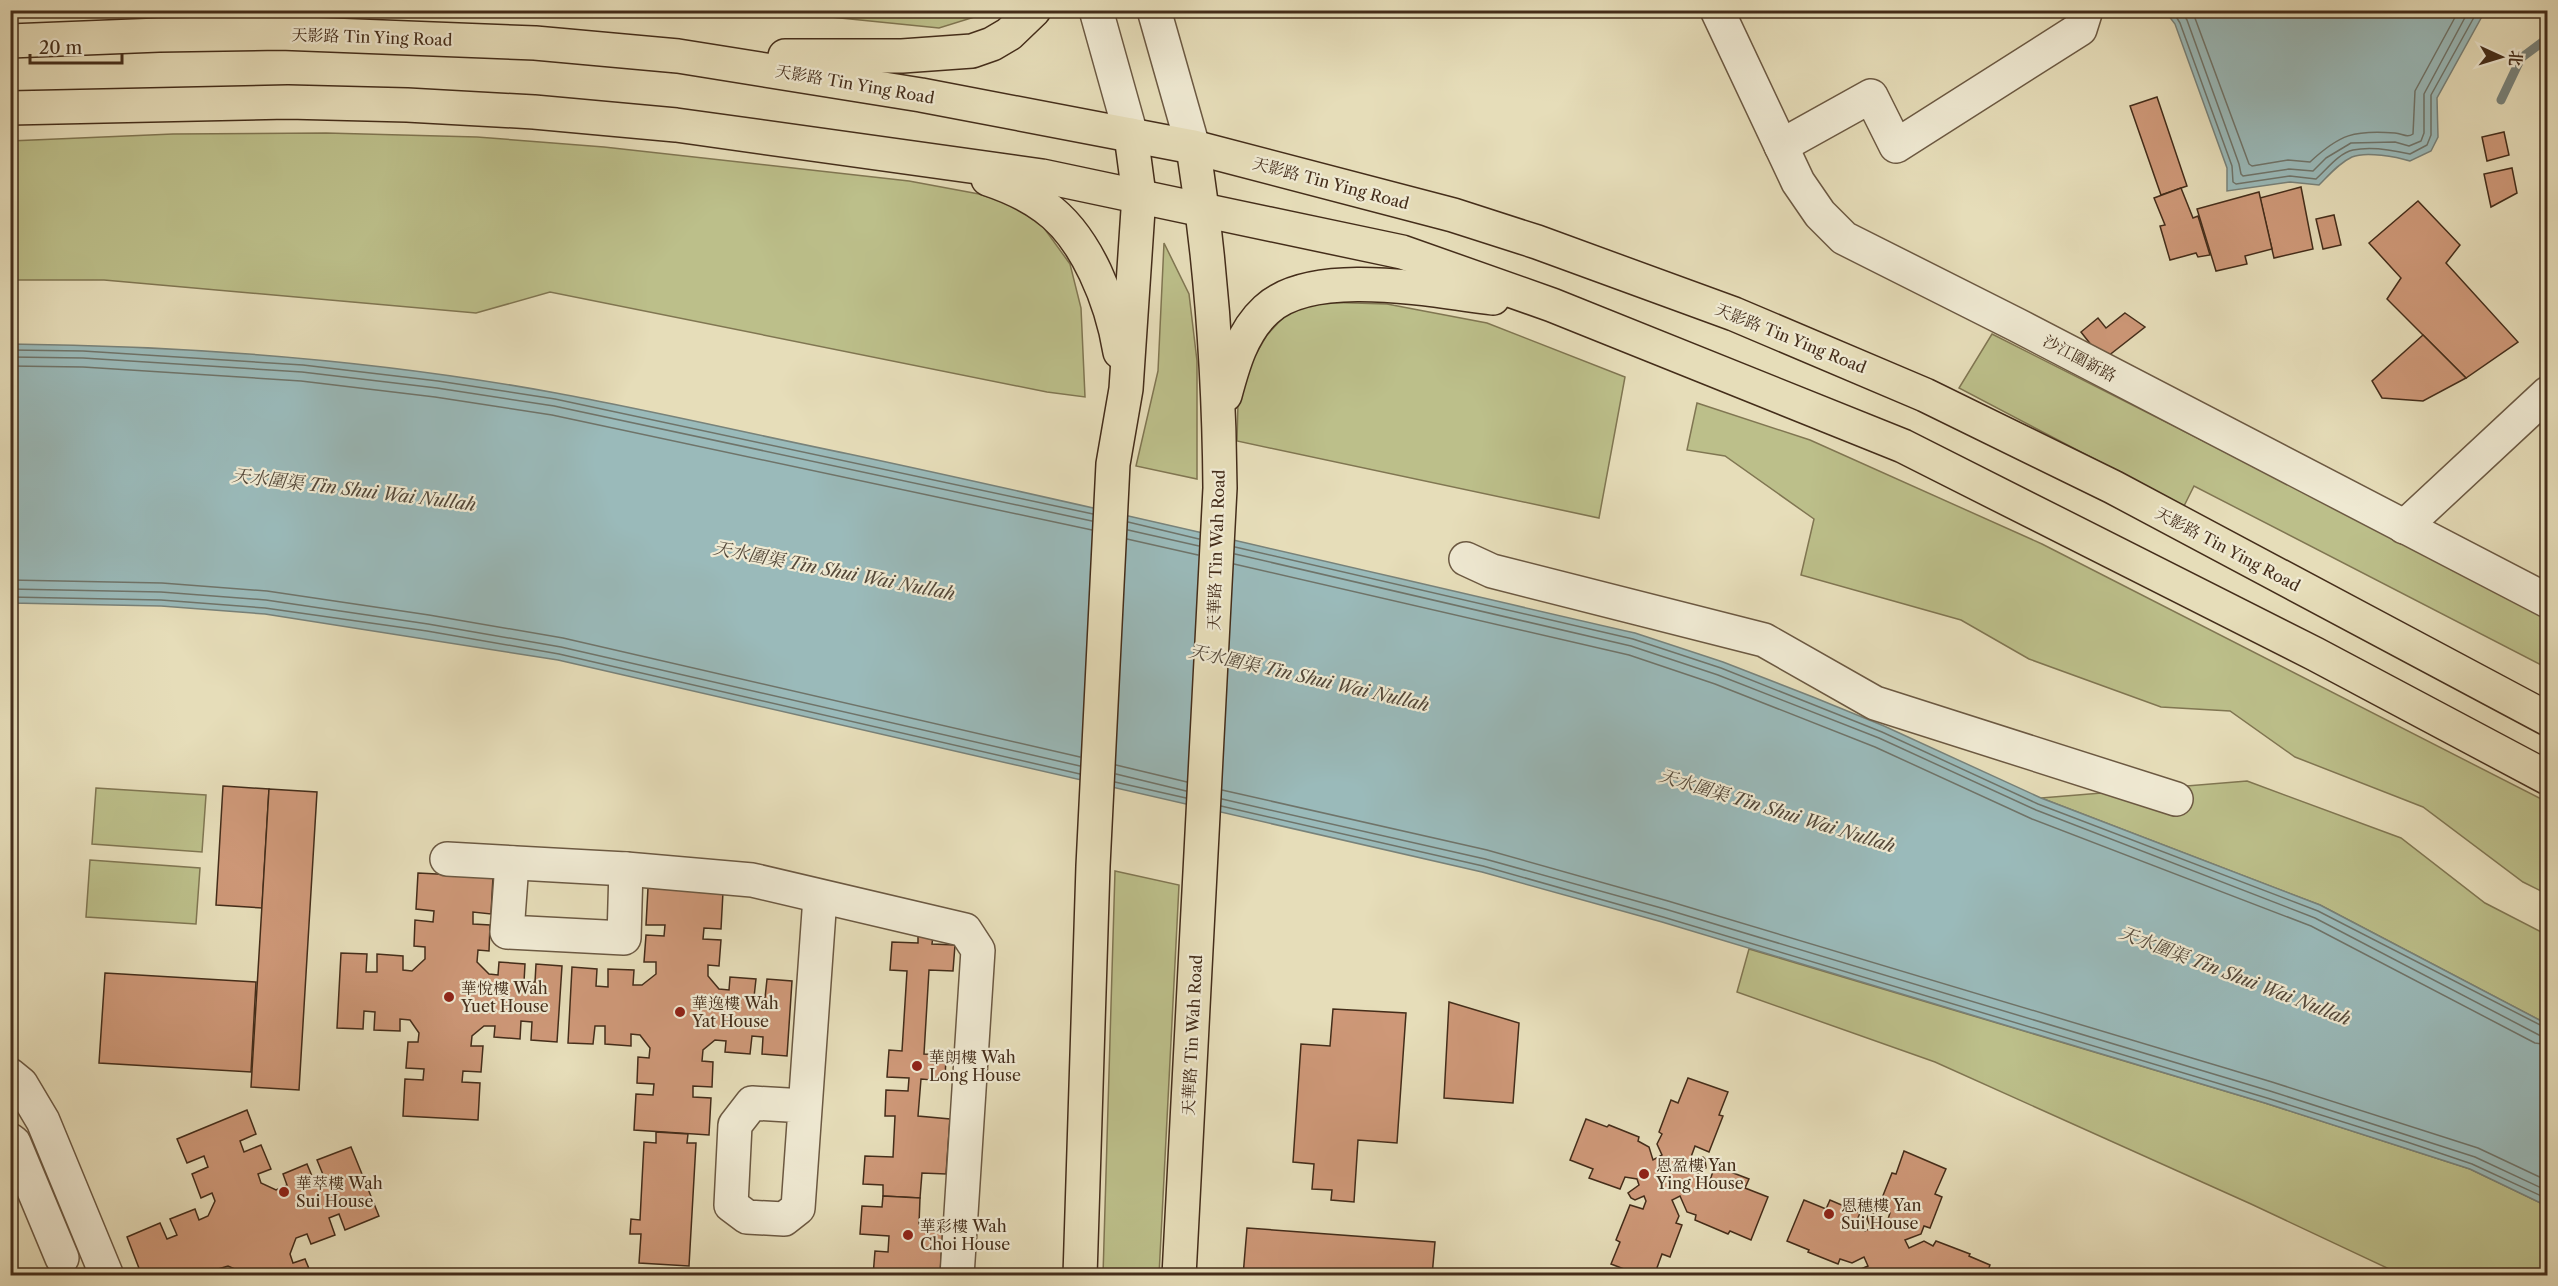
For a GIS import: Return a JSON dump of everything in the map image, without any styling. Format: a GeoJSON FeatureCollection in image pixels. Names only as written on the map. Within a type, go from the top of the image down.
{"type":"FeatureCollection","features":[{"type":"Feature","properties":{"kind":"main road"},"geometry":{"type":"LineString","coordinates":[[678,56],[949,54],[972,51],[992,44],[1008,34],[1034,10]]}},
{"type":"Feature","properties":{"kind":"main road","name":"天影路 Tin Ying Road"},"geometry":{"type":"LineString","coordinates":[[10,41],[280,33],[535,43],[678,56],[909,93],[1193,147],[1453,215],[1669,289],[1849,361],[2014,438],[2113,488],[2547,719]]}},
{"type":"Feature","properties":{"kind":"main road"},"geometry":{"type":"LineString","coordinates":[[10,108],[288,102],[534,111],[676,125],[1042,176],[1402,252],[1552,305],[1903,446],[2315,654],[2547,778]]}},
{"type":"Feature","properties":{"kind":"main road"},"geometry":{"type":"LineString","coordinates":[[1080,1275],[1093,866],[1113,464],[1125,389],[1139,195],[1131,135]]}},
{"type":"Feature","properties":{"kind":"main road","name":"天華路 Tin Wah Road"},"geometry":{"type":"LineString","coordinates":[[1179,1275],[1220,488],[1214,319],[1203,209],[1193,147]]}},
{"type":"Feature","properties":{"kind":"main road"},"geometry":{"type":"LineString","coordinates":[[939,161],[1017,189],[1047,209],[1072,235],[1103,288],[1118,336],[1125,389]]}},
{"type":"Feature","properties":{"kind":"main road"},"geometry":{"type":"LineString","coordinates":[[1219,417],[1233,363],[1250,329],[1267,309],[1293,294],[1353,284],[1384,285],[1552,305]]}},
{"type":"Feature","properties":{"kind":"street"},"geometry":{"type":"LineString","coordinates":[[1096,10],[1131,135]]}},
{"type":"Feature","properties":{"kind":"street","name":"天華路 Tin Wah Road"},"geometry":{"type":"LineString","coordinates":[[1154,10],[1193,147]]}},
{"type":"Feature","properties":{"kind":"street","name":"沙江圍新路"},"geometry":{"type":"LineString","coordinates":[[1717,10],[1798,182],[1820,214],[1844,238],[2017,325],[2547,601]]}},
{"type":"Feature","properties":{"kind":"street"},"geometry":{"type":"LineString","coordinates":[[1781,146],[1870,96],[1896,146],[2080,29],[2086,10]]}},
{"type":"Feature","properties":{"kind":"street"},"geometry":{"type":"LineString","coordinates":[[2404,527],[2547,393]]}},
{"type":"Feature","properties":{"kind":"street"},"geometry":{"type":"LineString","coordinates":[[1466,559],[1492,571],[1764,640],[1875,703],[2176,799]]}},
{"type":"Feature","properties":{"kind":"street"},"geometry":{"type":"LineString","coordinates":[[447,859],[626,869],[752,880],[965,930],[978,950],[957,1275]]}},
{"type":"Feature","properties":{"kind":"street"},"geometry":{"type":"LineString","coordinates":[[512,863],[507,932],[624,938],[626,869]]}},
{"type":"Feature","properties":{"kind":"street"},"geometry":{"type":"LineString","coordinates":[[805,1106],[820,897]]}},
{"type":"Feature","properties":{"kind":"street"},"geometry":{"type":"LineString","coordinates":[[10,1075],[21,1084],[43,1121],[108,1275]]}},
{"type":"Feature","properties":{"kind":"street"},"geometry":{"type":"LineString","coordinates":[[10,1140],[14,1143],[62,1258]]}},
{"type":"Feature","properties":{"kind":"green space"},"geometry":{"type":"Polygon","coordinates":[[[994,10],[939,28],[771,11],[994,10]]]}},
{"type":"Feature","properties":{"kind":"green space"},"geometry":{"type":"Polygon","coordinates":[[[326,133],[477,137],[604,147],[909,181],[979,194],[1011,204],[1044,228],[1070,264],[1081,308],[1085,397],[1047,392],[550,292],[476,313],[104,280],[11,280],[10,141],[173,134],[326,133]]]}},
{"type":"Feature","properties":{"kind":"green space"},"geometry":{"type":"Polygon","coordinates":[[[1164,243],[1189,294],[1197,361],[1197,479],[1136,466],[1158,371],[1164,243]]]}},
{"type":"Feature","properties":{"kind":"green space"},"geometry":{"type":"Polygon","coordinates":[[[1320,302],[1387,304],[1487,323],[1625,377],[1599,518],[1237,441],[1238,403],[1248,368],[1267,335],[1290,310],[1320,302]]]}},
{"type":"Feature","properties":{"kind":"green space"},"geometry":{"type":"Polygon","coordinates":[[[1992,334],[2547,615],[2547,668],[2194,486],[2184,506],[1959,388],[1992,334]]]}},
{"type":"Feature","properties":{"kind":"green space"},"geometry":{"type":"Polygon","coordinates":[[[1697,403],[1810,440],[2042,544],[2547,802],[2547,894],[2523,882],[2423,807],[2295,757],[2230,711],[2161,707],[2029,659],[1961,620],[1801,575],[1814,519],[1725,456],[1687,450],[1697,403]]]}},
{"type":"Feature","properties":{"kind":"green space"},"geometry":{"type":"Polygon","coordinates":[[[2247,781],[2401,838],[2485,903],[2547,935],[2547,1024],[2320,905],[2041,798],[2247,781]]]}},
{"type":"Feature","properties":{"kind":"green space"},"geometry":{"type":"Polygon","coordinates":[[[96,788],[206,795],[202,852],[92,844],[96,788]]]}},
{"type":"Feature","properties":{"kind":"green space"},"geometry":{"type":"Polygon","coordinates":[[[90,860],[200,868],[196,924],[86,917],[90,860]]]}},
{"type":"Feature","properties":{"kind":"green space"},"geometry":{"type":"Polygon","coordinates":[[[1115,871],[1179,885],[1159,1275],[1103,1275],[1115,871]]]}},
{"type":"Feature","properties":{"kind":"green space"},"geometry":{"type":"Polygon","coordinates":[[[1749,949],[2265,1103],[2470,1169],[2547,1206],[2547,1275],[2402,1275],[2251,1204],[1935,1062],[1737,992],[1749,949]]]}},
{"type":"Feature","properties":{"kind":"water"},"geometry":{"type":"Polygon","coordinates":[[[2165,11],[2485,11],[2437,98],[2438,137],[2431,151],[2410,161],[2390,156],[2358,155],[2338,166],[2319,185],[2290,182],[2227,191],[2227,168],[2175,24],[2165,11]]]}},
{"type":"Feature","properties":{"kind":"water","name":"天水圍渠 Tin Shui Wai Nullah"},"geometry":{"type":"Polygon","coordinates":[[[10,344],[147,348],[284,357],[421,372],[556,393],[948,475],[1242,542],[1635,633],[1723,662],[1884,726],[2041,798],[2320,905],[2547,1024],[2547,1206],[2470,1169],[2265,1103],[1662,922],[1482,872],[558,660],[265,614],[161,606],[11,603],[10,344]]]}},
{"type":"Feature","properties":{"kind":"building"},"geometry":{"type":"Polygon","coordinates":[[[2157,97],[2187,186],[2161,195],[2130,106],[2157,97]]]}},
{"type":"Feature","properties":{"kind":"building"},"geometry":{"type":"Polygon","coordinates":[[[2504,132],[2509,155],[2487,161],[2482,137],[2504,132]]]}},
{"type":"Feature","properties":{"kind":"building"},"geometry":{"type":"Polygon","coordinates":[[[2512,168],[2517,193],[2491,207],[2484,174],[2512,168]]]}},
{"type":"Feature","properties":{"kind":"building"},"geometry":{"type":"Polygon","coordinates":[[[2301,187],[2313,249],[2274,258],[2260,198],[2301,187]]]}},
{"type":"Feature","properties":{"kind":"building"},"geometry":{"type":"Polygon","coordinates":[[[2181,188],[2193,218],[2198,216],[2210,255],[2198,257],[2196,253],[2170,260],[2160,226],[2165,225],[2154,198],[2181,188]]]}},
{"type":"Feature","properties":{"kind":"building"},"geometry":{"type":"Polygon","coordinates":[[[2259,192],[2272,249],[2245,256],[2247,264],[2216,271],[2197,209],[2259,192]]]}},
{"type":"Feature","properties":{"kind":"building"},"geometry":{"type":"Polygon","coordinates":[[[2418,201],[2460,245],[2446,263],[2518,342],[2466,378],[2387,299],[2401,278],[2369,243],[2418,201]]]}},
{"type":"Feature","properties":{"kind":"building"},"geometry":{"type":"Polygon","coordinates":[[[2334,215],[2341,245],[2323,249],[2316,219],[2334,215]]]}},
{"type":"Feature","properties":{"kind":"building"},"geometry":{"type":"Polygon","coordinates":[[[2125,313],[2145,327],[2103,360],[2081,332],[2098,318],[2106,328],[2125,313]]]}},
{"type":"Feature","properties":{"kind":"building"},"geometry":{"type":"Polygon","coordinates":[[[2423,335],[2466,378],[2423,401],[2382,398],[2372,381],[2423,335]]]}},
{"type":"Feature","properties":{"kind":"building"},"geometry":{"type":"Polygon","coordinates":[[[223,786],[269,789],[262,908],[216,905],[223,786]]]}},
{"type":"Feature","properties":{"kind":"building"},"geometry":{"type":"Polygon","coordinates":[[[269,789],[317,792],[299,1090],[251,1087],[269,789]]]}},
{"type":"Feature","properties":{"kind":"building","name":"華悅樓 Wah Yuet House"},"geometry":{"type":"Polygon","coordinates":[[[418,873],[493,877],[491,914],[473,912],[473,924],[490,925],[489,951],[478,950],[477,962],[489,974],[498,975],[499,962],[525,964],[524,982],[535,982],[536,964],[562,966],[557,1042],[531,1040],[532,1022],[521,1021],[520,1039],[494,1037],[495,1026],[484,1026],[472,1036],[471,1046],[483,1046],[481,1072],[463,1071],[462,1082],[480,1083],[478,1120],[403,1116],[405,1079],[423,1080],[424,1069],[406,1068],[408,1042],[418,1042],[419,1033],[410,1020],[400,1019],[400,1031],[374,1030],[375,1012],[364,1011],[363,1029],[337,1028],[341,953],[367,954],[366,972],[377,972],[377,954],[403,956],[403,970],[412,971],[425,959],[425,947],[414,946],[415,920],[433,922],[434,911],[416,909],[418,873]]]}},
{"type":"Feature","properties":{"kind":"building","name":"華逸樓 Wah Yat House"},"geometry":{"type":"Polygon","coordinates":[[[648,888],[723,892],[721,929],[704,928],[703,939],[721,940],[719,966],[708,965],[708,976],[719,989],[729,990],[730,977],[756,979],[754,997],[765,998],[767,979],[792,981],[787,1056],[762,1054],[763,1037],[752,1036],[750,1054],[725,1052],[726,1041],[715,1040],[703,1050],[702,1061],[713,1062],[712,1087],[693,1086],[693,1097],[711,1098],[709,1135],[634,1130],[636,1094],[653,1095],[654,1084],[637,1083],[638,1057],[649,1058],[650,1048],[640,1035],[631,1034],[631,1046],[605,1044],[605,1026],[595,1026],[593,1044],[568,1043],[572,967],[597,969],[596,986],[608,987],[608,969],[634,970],[633,985],[642,985],[656,974],[656,962],[644,962],[646,935],[664,936],[665,925],[646,925],[648,888]]]}},
{"type":"Feature","properties":{"kind":"building","name":"華朗樓 Wah Long House"},"geometry":{"type":"Polygon","coordinates":[[[918,935],[933,936],[932,944],[955,945],[953,971],[929,970],[924,1054],[946,1055],[945,1081],[921,1079],[918,1116],[950,1119],[946,1174],[922,1173],[920,1198],[883,1196],[883,1185],[863,1184],[865,1156],[893,1157],[895,1116],[885,1116],[886,1090],[908,1091],[909,1078],[887,1077],[889,1050],[902,1051],[907,971],[890,970],[892,942],[918,943],[918,935]]]}},
{"type":"Feature","properties":{"kind":"building"},"geometry":{"type":"Polygon","coordinates":[[[105,973],[256,982],[251,1072],[99,1063],[105,973]]]}},
{"type":"Feature","properties":{"kind":"building"},"geometry":{"type":"Polygon","coordinates":[[[1449,1002],[1519,1023],[1513,1103],[1444,1098],[1449,1002]]]}},
{"type":"Feature","properties":{"kind":"building"},"geometry":{"type":"Polygon","coordinates":[[[1333,1009],[1406,1013],[1397,1143],[1358,1140],[1354,1202],[1331,1200],[1332,1190],[1312,1189],[1314,1164],[1293,1162],[1301,1044],[1330,1046],[1333,1009]]]}},
{"type":"Feature","properties":{"kind":"building","name":"恩盈樓 Yan Ying House"},"geometry":{"type":"Polygon","coordinates":[[[1688,1078],[1728,1092],[1719,1115],[1723,1116],[1709,1152],[1695,1146],[1691,1157],[1693,1160],[1703,1157],[1705,1159],[1706,1168],[1697,1171],[1700,1178],[1710,1180],[1715,1166],[1749,1179],[1745,1188],[1768,1197],[1751,1240],[1730,1231],[1728,1234],[1695,1220],[1696,1215],[1687,1212],[1680,1196],[1672,1200],[1679,1216],[1676,1223],[1682,1225],[1670,1257],[1662,1254],[1654,1276],[1642,1276],[1611,1264],[1620,1242],[1616,1240],[1630,1205],[1643,1209],[1646,1201],[1644,1196],[1635,1200],[1628,1193],[1639,1185],[1637,1179],[1625,1177],[1620,1189],[1589,1178],[1593,1169],[1570,1160],[1586,1119],[1639,1137],[1638,1141],[1649,1147],[1653,1160],[1662,1155],[1657,1144],[1662,1134],[1659,1132],[1671,1100],[1678,1103],[1688,1078]]]}},
{"type":"Feature","properties":{"kind":"building","name":"華萃樓 Wah Sui House"},"geometry":{"type":"Polygon","coordinates":[[[247,1110],[256,1134],[240,1141],[244,1152],[261,1145],[271,1169],[258,1174],[261,1183],[276,1190],[287,1185],[283,1174],[307,1164],[314,1181],[324,1177],[317,1160],[351,1147],[379,1216],[345,1230],[339,1214],[329,1218],[335,1235],[311,1244],[307,1234],[296,1238],[290,1254],[293,1263],[305,1259],[312,1276],[243,1276],[242,1272],[228,1266],[218,1269],[221,1276],[193,1276],[192,1272],[183,1276],[142,1276],[127,1237],[160,1223],[167,1239],[177,1235],[170,1219],[195,1209],[199,1220],[208,1216],[215,1201],[212,1193],[201,1198],[192,1174],[208,1167],[204,1156],[187,1163],[177,1139],[247,1110]]]}},
{"type":"Feature","properties":{"kind":"building"},"geometry":{"type":"Polygon","coordinates":[[[656,1132],[688,1134],[687,1143],[696,1143],[689,1266],[639,1263],[641,1234],[630,1234],[631,1219],[640,1220],[644,1142],[656,1143],[656,1132]]]}},
{"type":"Feature","properties":{"kind":"building","name":"恩穗樓 Yan Sui House"},"geometry":{"type":"Polygon","coordinates":[[[1904,1151],[1946,1169],[1935,1194],[1942,1197],[1930,1228],[1924,1226],[1921,1234],[1905,1240],[1909,1248],[1924,1241],[1933,1246],[1936,1241],[1970,1254],[1969,1256],[1990,1265],[1986,1276],[1855,1276],[1856,1271],[1868,1266],[1864,1257],[1852,1263],[1840,1259],[1838,1264],[1787,1241],[1804,1200],[1826,1209],[1830,1200],[1860,1213],[1855,1225],[1865,1231],[1871,1228],[1867,1219],[1873,1213],[1878,1215],[1882,1224],[1887,1222],[1890,1213],[1878,1208],[1892,1173],[1896,1174],[1904,1151]]]}},
{"type":"Feature","properties":{"kind":"building","name":"華彩樓 Wah Choi House"},"geometry":{"type":"Polygon","coordinates":[[[883,1196],[920,1198],[919,1224],[943,1226],[940,1276],[873,1276],[875,1251],[888,1252],[889,1236],[860,1234],[862,1206],[882,1207],[883,1196]]]}},
{"type":"Feature","properties":{"kind":"building"},"geometry":{"type":"Polygon","coordinates":[[[1247,1228],[1435,1242],[1432,1276],[1243,1276],[1247,1228]]]}},
{"type":"Feature","properties":{"kind":"waterway"},"geometry":{"type":"LineString","coordinates":[[2501,100],[2521,58],[2548,38]]}},
{"type":"Feature","properties":{"kind":"place","name":"華悅樓 Wah Yuet House"},"geometry":{"type":"Point","coordinates":[449,997]}},
{"type":"Feature","properties":{"kind":"place","name":"華逸樓 Wah Yat House"},"geometry":{"type":"Point","coordinates":[680,1012]}},
{"type":"Feature","properties":{"kind":"place","name":"華朗樓 Wah Long House"},"geometry":{"type":"Point","coordinates":[917,1066]}},
{"type":"Feature","properties":{"kind":"place","name":"恩盈樓 Yan Ying House"},"geometry":{"type":"Point","coordinates":[1644,1174]}},
{"type":"Feature","properties":{"kind":"place","name":"華萃樓 Wah Sui House"},"geometry":{"type":"Point","coordinates":[284,1192]}},
{"type":"Feature","properties":{"kind":"place","name":"恩穗樓 Yan Sui House"},"geometry":{"type":"Point","coordinates":[1829,1214]}},
{"type":"Feature","properties":{"kind":"place","name":"華彩樓 Wah Choi House"},"geometry":{"type":"Point","coordinates":[908,1235]}}]}
